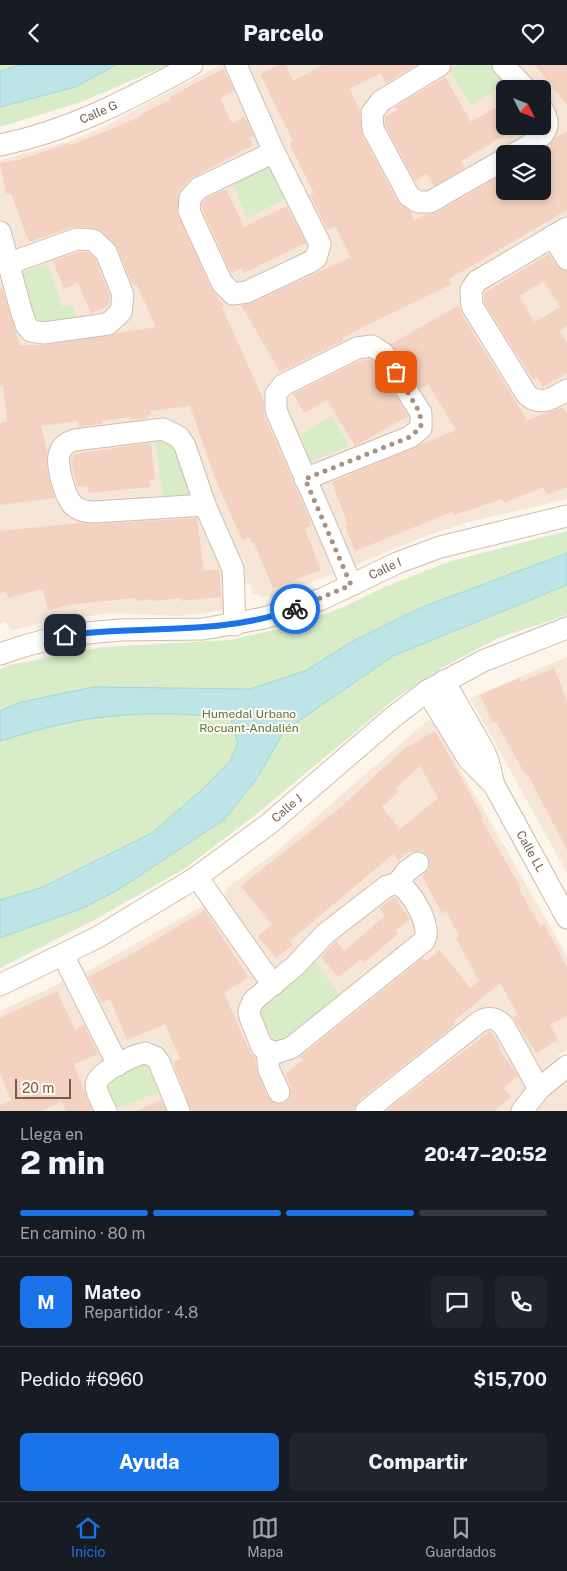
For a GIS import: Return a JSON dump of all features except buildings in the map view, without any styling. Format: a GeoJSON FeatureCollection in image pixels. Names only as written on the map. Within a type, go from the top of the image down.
{"type":"FeatureCollection","features":[{"type":"Feature","properties":{"kind":"street","name":"Calle G"},"geometry":{"type":"LineString","coordinates":[[0,145],[24,140],[71,125],[112,108],[192,65]]}},
{"type":"Feature","properties":{"kind":"street"},"geometry":{"type":"LineString","coordinates":[[236,65],[274,152],[318,238],[319,251],[310,262],[243,294],[233,294],[222,283],[189,211],[190,198],[199,187],[274,152]]}},
{"type":"Feature","properties":{"kind":"street"},"geometry":{"type":"LineString","coordinates":[[440,65],[381,101],[372,113],[374,129],[409,196],[418,202],[430,202],[496,164]]}},
{"type":"Feature","properties":{"kind":"street"},"geometry":{"type":"LineString","coordinates":[[503,65],[517,80]]}},
{"type":"Feature","properties":{"kind":"street"},"geometry":{"type":"LineString","coordinates":[[529,145],[542,135]]}},
{"type":"Feature","properties":{"kind":"street"},"geometry":{"type":"LineString","coordinates":[[0,232],[10,263],[20,310],[26,325],[35,333],[108,324],[121,312],[123,295],[106,252],[93,240],[77,239],[10,263]]}},
{"type":"Feature","properties":{"kind":"street"},"geometry":{"type":"LineString","coordinates":[[567,259],[560,232],[477,281],[471,290],[470,301],[527,395],[532,399],[543,401],[567,390]]}},
{"type":"Feature","properties":{"kind":"street"},"geometry":{"type":"LineString","coordinates":[[305,479],[410,437],[421,427],[420,413],[388,359],[378,349],[364,346],[357,348],[283,385],[276,394],[276,410],[305,479],[351,585]]}},
{"type":"Feature","properties":{"kind":"street"},"geometry":{"type":"LineString","coordinates":[[205,505],[95,512],[83,511],[73,505],[66,494],[58,463],[60,453],[66,445],[74,440],[157,429],[169,431],[182,441],[205,505],[232,569],[235,625]]}},
{"type":"Feature","properties":{"kind":"street","name":"Calle I"},"geometry":{"type":"LineString","coordinates":[[2,648],[92,632],[188,630],[235,625],[293,610],[440,547],[567,516]]}},
{"type":"Feature","properties":{"kind":"street","name":"Calle J"},"geometry":{"type":"LineString","coordinates":[[0,985],[63,955],[197,877],[270,823],[398,713],[436,686],[482,661],[567,628]]}},
{"type":"Feature","properties":{"kind":"street","name":"Calle LL"},"geometry":{"type":"LineString","coordinates":[[436,686],[469,760],[494,785],[567,918]]}},
{"type":"Feature","properties":{"kind":"street"},"geometry":{"type":"LineString","coordinates":[[279,1092],[269,1070],[267,1051],[258,1041],[249,1011],[253,1001],[273,985],[336,925],[387,886],[397,884],[407,871],[418,863]]}},
{"type":"Feature","properties":{"kind":"street"},"geometry":{"type":"LineString","coordinates":[[197,877],[273,985]]}},
{"type":"Feature","properties":{"kind":"street"},"geometry":{"type":"LineString","coordinates":[[267,1051],[282,1052],[291,1048],[424,941],[428,934],[426,924],[408,891],[397,884]]}},
{"type":"Feature","properties":{"kind":"street"},"geometry":{"type":"LineString","coordinates":[[63,955],[118,1065]]}},
{"type":"Feature","properties":{"kind":"street"},"geometry":{"type":"LineString","coordinates":[[366,1111],[479,1021],[489,1018],[500,1022],[504,1026],[539,1089]]}},
{"type":"Feature","properties":{"kind":"street"},"geometry":{"type":"LineString","coordinates":[[106,1111],[96,1085],[100,1075],[140,1053],[156,1057],[179,1111]]}},
{"type":"Feature","properties":{"kind":"street"},"geometry":{"type":"LineString","coordinates":[[522,1111],[539,1089],[567,1066]]}},
{"type":"Feature","properties":{"kind":"shaded area"},"geometry":{"type":"Polygon","coordinates":[[[220,65],[567,65],[567,499],[469,522],[428,535],[353,566],[345,549],[326,556],[333,574],[271,598],[269,596],[261,598],[259,594],[253,595],[250,583],[227,585],[228,610],[178,616],[110,613],[41,623],[11,631],[5,622],[0,624],[0,160],[73,140],[105,126],[220,65]]]}},
{"type":"Feature","properties":{"kind":"shaded area"},"geometry":{"type":"Polygon","coordinates":[[[567,657],[567,873],[470,698],[567,657]]]}},
{"type":"Feature","properties":{"kind":"shaded area"},"geometry":{"type":"Polygon","coordinates":[[[428,720],[433,722],[567,956],[567,1050],[557,1056],[567,1070],[567,1111],[2,1111],[0,1106],[0,1011],[63,982],[75,1007],[95,998],[84,973],[206,904],[227,919],[236,912],[224,896],[228,887],[277,851],[428,720]]]}},
{"type":"Feature","properties":{"kind":"green space"},"geometry":{"type":"Polygon","coordinates":[[[0,65],[168,65],[81,102],[0,127],[0,65]]]}},
{"type":"Feature","properties":{"kind":"green space"},"geometry":{"type":"Polygon","coordinates":[[[458,65],[492,65],[509,80],[496,80],[496,90],[471,105],[449,70],[458,65]]]}},
{"type":"Feature","properties":{"kind":"green space"},"geometry":{"type":"Polygon","coordinates":[[[270,160],[287,198],[247,218],[232,180],[270,160]]]}},
{"type":"Feature","properties":{"kind":"green space"},"geometry":{"type":"Polygon","coordinates":[[[47,264],[63,308],[71,304],[80,323],[33,324],[15,274],[47,264]]]}},
{"type":"Feature","properties":{"kind":"green space"},"geometry":{"type":"Polygon","coordinates":[[[332,416],[349,446],[310,462],[301,434],[332,416]]]}},
{"type":"Feature","properties":{"kind":"green space"},"geometry":{"type":"Polygon","coordinates":[[[155,438],[169,441],[176,448],[194,498],[164,503],[155,438]]]}},
{"type":"Feature","properties":{"kind":"green space"},"geometry":{"type":"Polygon","coordinates":[[[567,531],[567,615],[498,638],[447,665],[395,699],[254,816],[184,869],[96,919],[0,968],[0,669],[10,665],[103,647],[230,640],[282,628],[339,609],[387,586],[448,562],[567,531]]]}},
{"type":"Feature","properties":{"kind":"green space"},"geometry":{"type":"Polygon","coordinates":[[[315,961],[341,997],[279,1044],[274,1041],[257,1007],[315,961]]]}},
{"type":"Feature","properties":{"kind":"green space"},"geometry":{"type":"Polygon","coordinates":[[[142,1064],[155,1079],[160,1092],[115,1109],[108,1087],[119,1071],[142,1064]]]}},
{"type":"Feature","properties":{"kind":"water"},"geometry":{"type":"Polygon","coordinates":[[[20,65],[116,65],[75,87],[0,107],[0,71],[20,65]]]}},
{"type":"Feature","properties":{"kind":"water","name":"Humedal Urbano Rocuant-Andalién"},"geometry":{"type":"Polygon","coordinates":[[[567,553],[567,585],[393,656],[284,731],[258,777],[225,819],[118,890],[83,908],[0,938],[0,900],[43,887],[152,833],[205,787],[230,761],[238,742],[231,719],[168,714],[125,715],[83,720],[47,727],[0,741],[0,711],[21,702],[94,687],[250,689],[305,671],[353,641],[420,608],[567,553]]]}},
{"type":"Feature","properties":{"kind":"way so far"},"geometry":{"type":"LineString","coordinates":[[295,609],[351,585],[305,479],[415,435],[421,427],[422,417],[396,372]]}},
{"type":"Feature","properties":{"kind":"route"},"geometry":{"type":"LineString","coordinates":[[65,635],[106,631],[203,629],[235,625],[295,609]]}}]}
